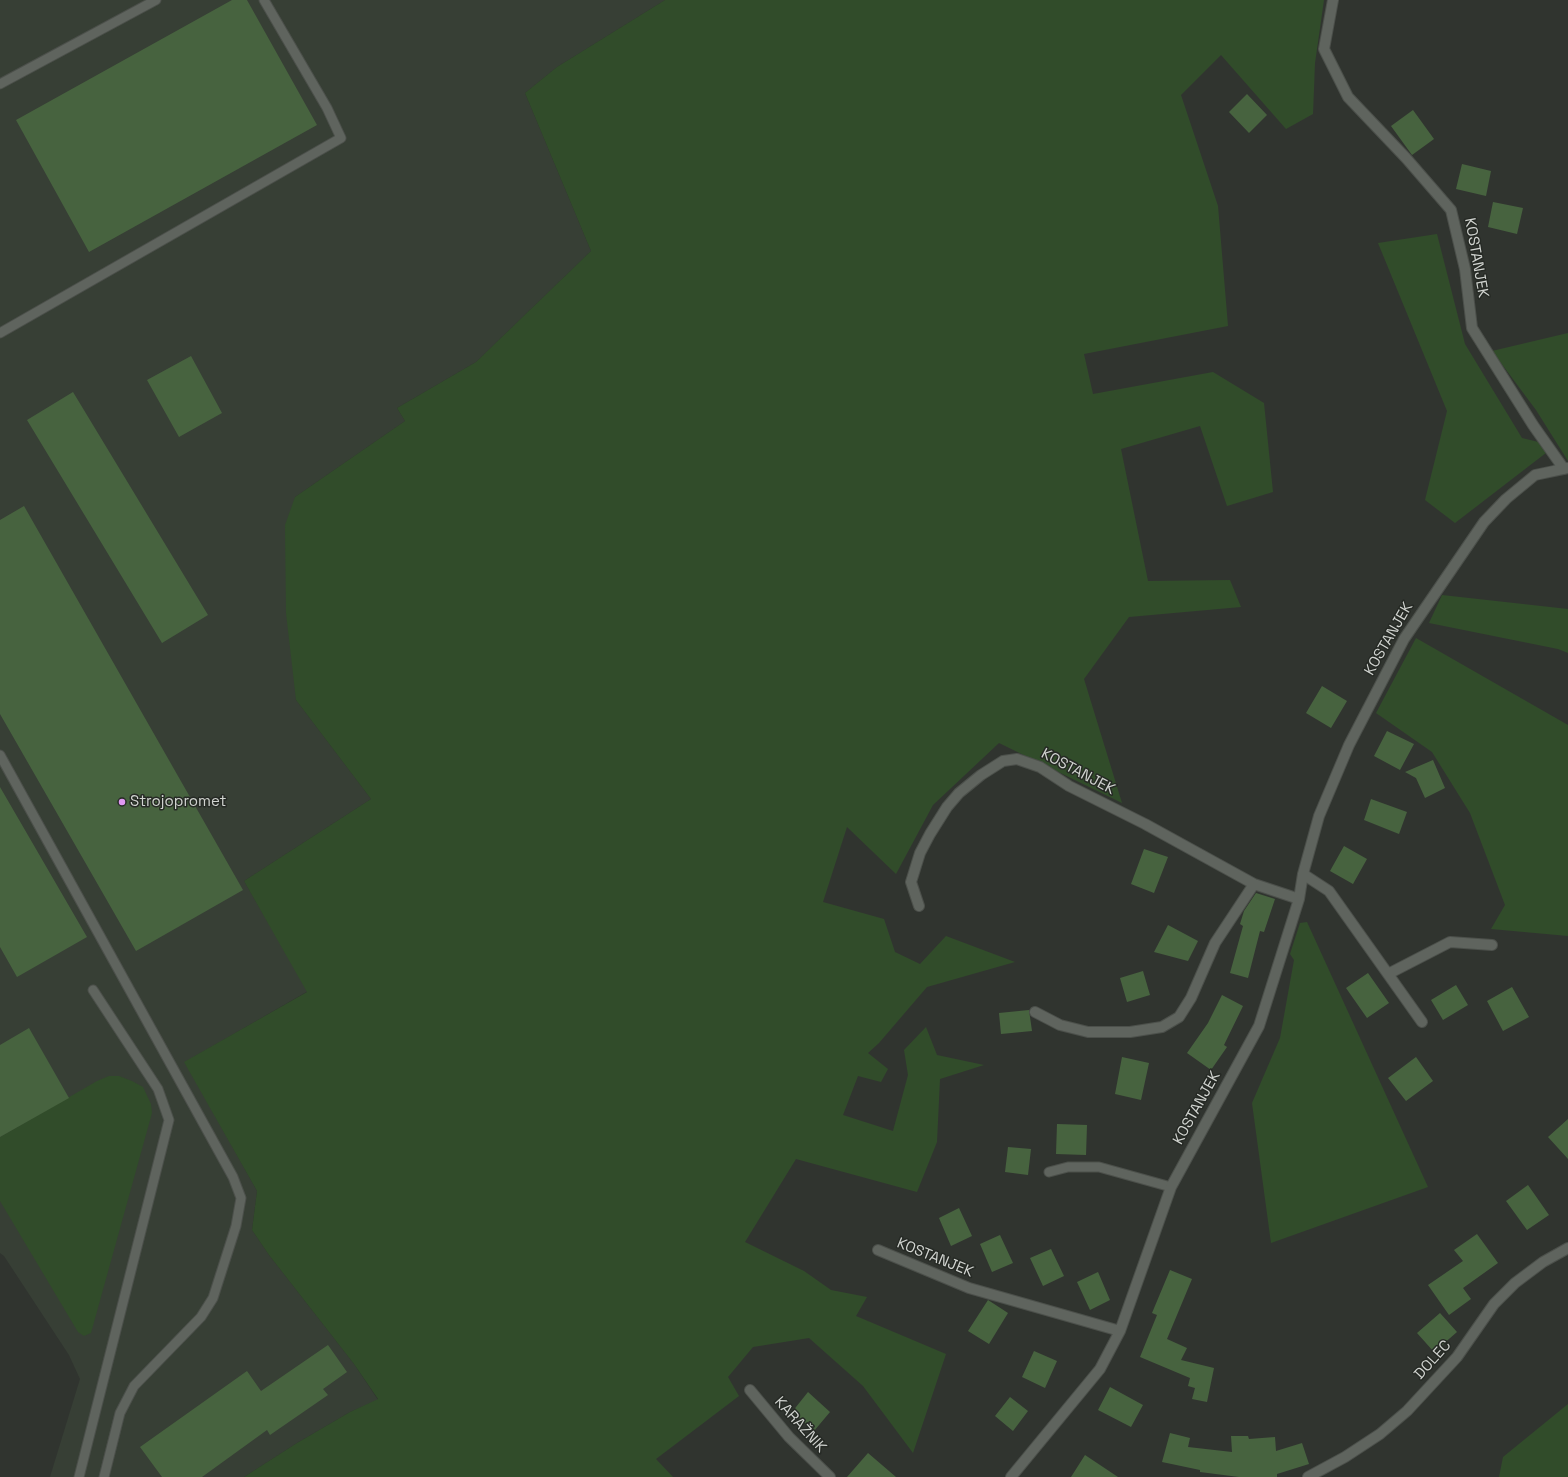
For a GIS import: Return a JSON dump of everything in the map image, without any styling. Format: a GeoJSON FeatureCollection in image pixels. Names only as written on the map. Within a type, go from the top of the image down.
{"type":"FeatureCollection","features":[{"type":"Feature","properties":{"kind":"street","name":"KOSTANJEK"},"geometry":{"type":"LineString","coordinates":[[1011,1477],[1100,1369],[1120,1332],[1171,1187],[1259,1026],[1299,899],[1303,874],[1319,816],[1349,745],[1404,639],[1484,522],[1506,499],[1535,474],[1566,468],[1533,425],[1472,328],[1465,269],[1451,210],[1406,158],[1348,97],[1324,50],[1333,0]]}},
{"type":"Feature","properties":{"kind":"street","name":"KOSTANJEK"},"geometry":{"type":"LineString","coordinates":[[919,906],[911,882],[920,853],[947,807],[959,792],[981,775],[1003,761],[1017,759],[1040,767],[1069,786],[1145,824],[1254,884],[1299,899]]}},
{"type":"Feature","properties":{"kind":"street"},"geometry":{"type":"LineString","coordinates":[[1303,874],[1329,891],[1422,1022]]}},
{"type":"Feature","properties":{"kind":"street"},"geometry":{"type":"LineString","coordinates":[[1035,1012],[1060,1026],[1088,1032],[1130,1032],[1162,1027],[1179,1017],[1193,992],[1215,942],[1254,884]]}},
{"type":"Feature","properties":{"kind":"street"},"geometry":{"type":"LineString","coordinates":[[1388,974],[1450,942],[1492,945]]}},
{"type":"Feature","properties":{"kind":"street","name":"DOLEC"},"geometry":{"type":"LineString","coordinates":[[1308,1477],[1345,1457],[1385,1430],[1407,1411],[1457,1357],[1494,1304],[1515,1283],[1543,1262],[1568,1248]]}},
{"type":"Feature","properties":{"kind":"street","name":"KOSTANJEK"},"geometry":{"type":"LineString","coordinates":[[878,1250],[969,1288],[1120,1332]]}},
{"type":"Feature","properties":{"kind":"street","name":"KARAŽNIK"},"geometry":{"type":"LineString","coordinates":[[750,1390],[789,1438],[830,1477]]}},
{"type":"Feature","properties":{"kind":"lane"},"geometry":{"type":"LineString","coordinates":[[0,84],[156,0]]}},
{"type":"Feature","properties":{"kind":"lane"},"geometry":{"type":"LineString","coordinates":[[0,333],[340,138],[327,108],[264,0]]}},
{"type":"Feature","properties":{"kind":"lane"},"geometry":{"type":"LineString","coordinates":[[0,755],[229,1170],[241,1198],[236,1226],[213,1298],[201,1317],[134,1386],[120,1413],[104,1477]]}},
{"type":"Feature","properties":{"kind":"lane"},"geometry":{"type":"LineString","coordinates":[[79,1477],[169,1120],[158,1089],[93,990]]}},
{"type":"Feature","properties":{"kind":"lane"},"geometry":{"type":"LineString","coordinates":[[1049,1172],[1068,1167],[1099,1167],[1171,1187]]}},
{"type":"Feature","properties":{"kind":"shaded area"},"geometry":{"type":"Polygon","coordinates":[[[0,0],[665,0],[557,67],[525,93],[591,251],[476,362],[397,408],[405,421],[295,497],[296,700],[371,799],[244,881],[308,991],[185,1062],[257,1191],[252,1230],[269,1255],[354,1364],[378,1400],[350,1412],[297,1443],[244,1477],[50,1477],[80,1379],[69,1355],[4,1256],[0,1253],[0,0]]]}},
{"type":"Feature","properties":{"kind":"green space"},"geometry":{"type":"Polygon","coordinates":[[[665,0],[1324,0],[1315,63],[1313,114],[1286,129],[1221,55],[1181,95],[1218,206],[1228,326],[1084,354],[1093,394],[1213,372],[1264,403],[1273,492],[1227,506],[1200,426],[1121,449],[1148,581],[1230,580],[1241,607],[1129,617],[1084,679],[1122,803],[999,743],[933,805],[896,874],[847,827],[823,902],[884,919],[895,952],[920,964],[946,936],[1015,962],[927,987],[879,1043],[868,1053],[888,1069],[881,1082],[858,1076],[843,1115],[893,1131],[908,1075],[904,1050],[926,1027],[937,1055],[984,1065],[940,1079],[937,1142],[917,1192],[796,1159],[745,1242],[804,1271],[831,1290],[867,1297],[856,1316],[946,1354],[913,1453],[863,1386],[809,1338],[753,1347],[728,1377],[739,1396],[656,1459],[673,1477],[244,1477],[297,1443],[350,1412],[378,1399],[354,1364],[269,1255],[252,1230],[257,1191],[184,1062],[307,992],[244,881],[371,799],[296,700],[286,613],[285,525],[295,497],[405,421],[397,408],[476,362],[591,251],[525,93],[557,67],[665,0]]]}},
{"type":"Feature","properties":{"kind":"green space"},"geometry":{"type":"Polygon","coordinates":[[[1437,234],[1465,344],[1522,438],[1555,446],[1455,523],[1425,500],[1447,411],[1378,243],[1437,234]]]}},
{"type":"Feature","properties":{"kind":"green space"},"geometry":{"type":"Polygon","coordinates":[[[1568,333],[1568,461],[1536,410],[1492,351],[1568,333]]]}},
{"type":"Feature","properties":{"kind":"green space"},"geometry":{"type":"Polygon","coordinates":[[[1442,595],[1568,609],[1568,653],[1558,649],[1429,623],[1442,595]]]}},
{"type":"Feature","properties":{"kind":"green space"},"geometry":{"type":"Polygon","coordinates":[[[1416,638],[1568,725],[1568,936],[1491,929],[1505,905],[1470,813],[1432,752],[1376,713],[1416,638]]]}},
{"type":"Feature","properties":{"kind":"green space"},"geometry":{"type":"Polygon","coordinates":[[[1307,922],[1428,1187],[1271,1243],[1252,1103],[1280,1038],[1294,960],[1290,954],[1300,923],[1307,922]]]}},
{"type":"Feature","properties":{"kind":"green space"},"geometry":{"type":"Polygon","coordinates":[[[109,1076],[119,1076],[143,1087],[151,1104],[152,1113],[91,1333],[84,1336],[78,1332],[0,1201],[0,1137],[97,1081],[109,1076]]]}},
{"type":"Feature","properties":{"kind":"green space"},"geometry":{"type":"Polygon","coordinates":[[[1568,1404],[1568,1477],[1499,1477],[1503,1457],[1568,1404]]]}},
{"type":"Feature","properties":{"kind":"building"},"geometry":{"type":"Polygon","coordinates":[[[232,0],[247,0],[317,125],[89,252],[16,120],[232,0]]]}},
{"type":"Feature","properties":{"kind":"building"},"geometry":{"type":"Polygon","coordinates":[[[1247,94],[1267,115],[1249,133],[1229,112],[1247,94]]]}},
{"type":"Feature","properties":{"kind":"building"},"geometry":{"type":"Polygon","coordinates":[[[1413,110],[1434,139],[1412,155],[1391,126],[1413,110]]]}},
{"type":"Feature","properties":{"kind":"building"},"geometry":{"type":"Polygon","coordinates":[[[1462,164],[1491,171],[1486,196],[1456,189],[1462,164]]]}},
{"type":"Feature","properties":{"kind":"building"},"geometry":{"type":"Polygon","coordinates":[[[1493,202],[1523,208],[1517,234],[1488,227],[1493,202]]]}},
{"type":"Feature","properties":{"kind":"building"},"geometry":{"type":"Polygon","coordinates":[[[191,356],[222,413],[179,437],[147,380],[191,356]]]}},
{"type":"Feature","properties":{"kind":"building"},"geometry":{"type":"Polygon","coordinates":[[[73,392],[208,615],[162,643],[27,420],[73,392]]]}},
{"type":"Feature","properties":{"kind":"building","name":"Strojopromet"},"geometry":{"type":"Polygon","coordinates":[[[24,506],[243,890],[136,951],[0,714],[0,520],[24,506]]]}},
{"type":"Feature","properties":{"kind":"building"},"geometry":{"type":"Polygon","coordinates":[[[1322,686],[1347,701],[1331,728],[1306,713],[1322,686]]]}},
{"type":"Feature","properties":{"kind":"building"},"geometry":{"type":"Polygon","coordinates":[[[1387,731],[1414,744],[1400,770],[1374,756],[1387,731]]]}},
{"type":"Feature","properties":{"kind":"building"},"geometry":{"type":"Polygon","coordinates":[[[1433,760],[1445,788],[1425,798],[1416,778],[1405,772],[1433,760]]]}},
{"type":"Feature","properties":{"kind":"building"},"geometry":{"type":"Polygon","coordinates":[[[0,787],[87,937],[17,977],[0,947],[0,787]]]}},
{"type":"Feature","properties":{"kind":"building"},"geometry":{"type":"Polygon","coordinates":[[[1371,799],[1407,812],[1399,834],[1364,820],[1371,799]]]}},
{"type":"Feature","properties":{"kind":"building"},"geometry":{"type":"Polygon","coordinates":[[[1344,846],[1367,859],[1353,884],[1330,871],[1344,846]]]}},
{"type":"Feature","properties":{"kind":"building"},"geometry":{"type":"Polygon","coordinates":[[[1144,849],[1168,857],[1154,893],[1131,884],[1144,849]]]}},
{"type":"Feature","properties":{"kind":"building"},"geometry":{"type":"Polygon","coordinates":[[[1256,893],[1275,899],[1264,932],[1260,931],[1248,978],[1230,973],[1243,926],[1240,924],[1244,911],[1256,893]]]}},
{"type":"Feature","properties":{"kind":"building"},"geometry":{"type":"Polygon","coordinates":[[[1168,925],[1198,941],[1188,961],[1154,952],[1168,925]]]}},
{"type":"Feature","properties":{"kind":"building"},"geometry":{"type":"Polygon","coordinates":[[[1143,971],[1150,995],[1127,1002],[1120,978],[1143,971]]]}},
{"type":"Feature","properties":{"kind":"building"},"geometry":{"type":"Polygon","coordinates":[[[1368,973],[1389,1003],[1367,1018],[1346,988],[1368,973]]]}},
{"type":"Feature","properties":{"kind":"building"},"geometry":{"type":"Polygon","coordinates":[[[1456,985],[1468,1005],[1443,1020],[1431,1000],[1456,985]]]}},
{"type":"Feature","properties":{"kind":"building"},"geometry":{"type":"Polygon","coordinates":[[[1512,987],[1529,1017],[1503,1031],[1487,1001],[1512,987]]]}},
{"type":"Feature","properties":{"kind":"building"},"geometry":{"type":"Polygon","coordinates":[[[1222,995],[1243,1006],[1224,1045],[1227,1047],[1211,1070],[1187,1053],[1208,1023],[1222,995]]]}},
{"type":"Feature","properties":{"kind":"building"},"geometry":{"type":"Polygon","coordinates":[[[1029,1010],[1032,1031],[1001,1034],[999,1013],[1029,1010]]]}},
{"type":"Feature","properties":{"kind":"building"},"geometry":{"type":"Polygon","coordinates":[[[29,1028],[69,1098],[0,1137],[0,1045],[29,1028]]]}},
{"type":"Feature","properties":{"kind":"building"},"geometry":{"type":"Polygon","coordinates":[[[1122,1057],[1149,1063],[1141,1100],[1115,1094],[1122,1057]]]}},
{"type":"Feature","properties":{"kind":"building"},"geometry":{"type":"Polygon","coordinates":[[[1416,1057],[1433,1081],[1406,1101],[1388,1078],[1416,1057]]]}},
{"type":"Feature","properties":{"kind":"building"},"geometry":{"type":"Polygon","coordinates":[[[1568,1119],[1568,1159],[1548,1137],[1568,1119]]]}},
{"type":"Feature","properties":{"kind":"building"},"geometry":{"type":"Polygon","coordinates":[[[1057,1124],[1087,1125],[1086,1155],[1056,1154],[1057,1124]]]}},
{"type":"Feature","properties":{"kind":"building"},"geometry":{"type":"Polygon","coordinates":[[[1008,1147],[1031,1149],[1028,1175],[1005,1172],[1008,1147]]]}},
{"type":"Feature","properties":{"kind":"building"},"geometry":{"type":"Polygon","coordinates":[[[1528,1185],[1549,1215],[1527,1230],[1506,1201],[1528,1185]]]}},
{"type":"Feature","properties":{"kind":"building"},"geometry":{"type":"Polygon","coordinates":[[[959,1208],[972,1236],[951,1246],[939,1218],[959,1208]]]}},
{"type":"Feature","properties":{"kind":"building"},"geometry":{"type":"Polygon","coordinates":[[[1477,1234],[1498,1263],[1463,1288],[1471,1299],[1449,1315],[1428,1285],[1463,1261],[1454,1250],[1477,1234]]]}},
{"type":"Feature","properties":{"kind":"building"},"geometry":{"type":"Polygon","coordinates":[[[1000,1235],[1013,1263],[992,1272],[980,1244],[1000,1235]]]}},
{"type":"Feature","properties":{"kind":"building"},"geometry":{"type":"Polygon","coordinates":[[[1051,1249],[1064,1276],[1043,1286],[1030,1258],[1051,1249]]]}},
{"type":"Feature","properties":{"kind":"building"},"geometry":{"type":"Polygon","coordinates":[[[1170,1270],[1192,1279],[1167,1339],[1187,1348],[1181,1360],[1214,1368],[1207,1402],[1192,1399],[1195,1388],[1188,1386],[1190,1378],[1140,1357],[1157,1315],[1152,1313],[1170,1270]]]}},
{"type":"Feature","properties":{"kind":"building"},"geometry":{"type":"Polygon","coordinates":[[[1098,1272],[1110,1300],[1090,1310],[1077,1282],[1098,1272]]]}},
{"type":"Feature","properties":{"kind":"building"},"geometry":{"type":"Polygon","coordinates":[[[988,1300],[1008,1313],[989,1344],[968,1331],[988,1300]]]}},
{"type":"Feature","properties":{"kind":"building"},"geometry":{"type":"Polygon","coordinates":[[[1440,1313],[1457,1332],[1434,1352],[1417,1333],[1440,1313]]]}},
{"type":"Feature","properties":{"kind":"building"},"geometry":{"type":"Polygon","coordinates":[[[328,1345],[347,1372],[323,1389],[328,1395],[270,1435],[267,1430],[202,1477],[162,1477],[140,1447],[247,1371],[261,1391],[328,1345]]]}},
{"type":"Feature","properties":{"kind":"building"},"geometry":{"type":"Polygon","coordinates":[[[1034,1351],[1057,1361],[1045,1388],[1022,1377],[1034,1351]]]}},
{"type":"Feature","properties":{"kind":"building"},"geometry":{"type":"Polygon","coordinates":[[[1110,1387],[1143,1405],[1131,1427],[1098,1410],[1110,1387]]]}},
{"type":"Feature","properties":{"kind":"building"},"geometry":{"type":"Polygon","coordinates":[[[808,1392],[830,1412],[814,1431],[792,1412],[808,1392]]]}},
{"type":"Feature","properties":{"kind":"building"},"geometry":{"type":"Polygon","coordinates":[[[1010,1397],[1028,1411],[1013,1431],[995,1416],[1010,1397]]]}},
{"type":"Feature","properties":{"kind":"building"},"geometry":{"type":"Polygon","coordinates":[[[1170,1433],[1190,1438],[1188,1447],[1232,1452],[1231,1436],[1248,1436],[1249,1439],[1275,1437],[1276,1451],[1302,1443],[1309,1464],[1277,1474],[1277,1477],[1239,1477],[1200,1472],[1200,1470],[1162,1462],[1170,1433]]]}},
{"type":"Feature","properties":{"kind":"building"},"geometry":{"type":"Polygon","coordinates":[[[868,1453],[896,1477],[847,1477],[868,1453]]]}},
{"type":"Feature","properties":{"kind":"building"},"geometry":{"type":"Polygon","coordinates":[[[1085,1455],[1118,1477],[1071,1477],[1085,1455]]]}},
{"type":"Feature","properties":{"kind":"place","name":"Strojopromet"},"geometry":{"type":"Point","coordinates":[122,802]}}]}
